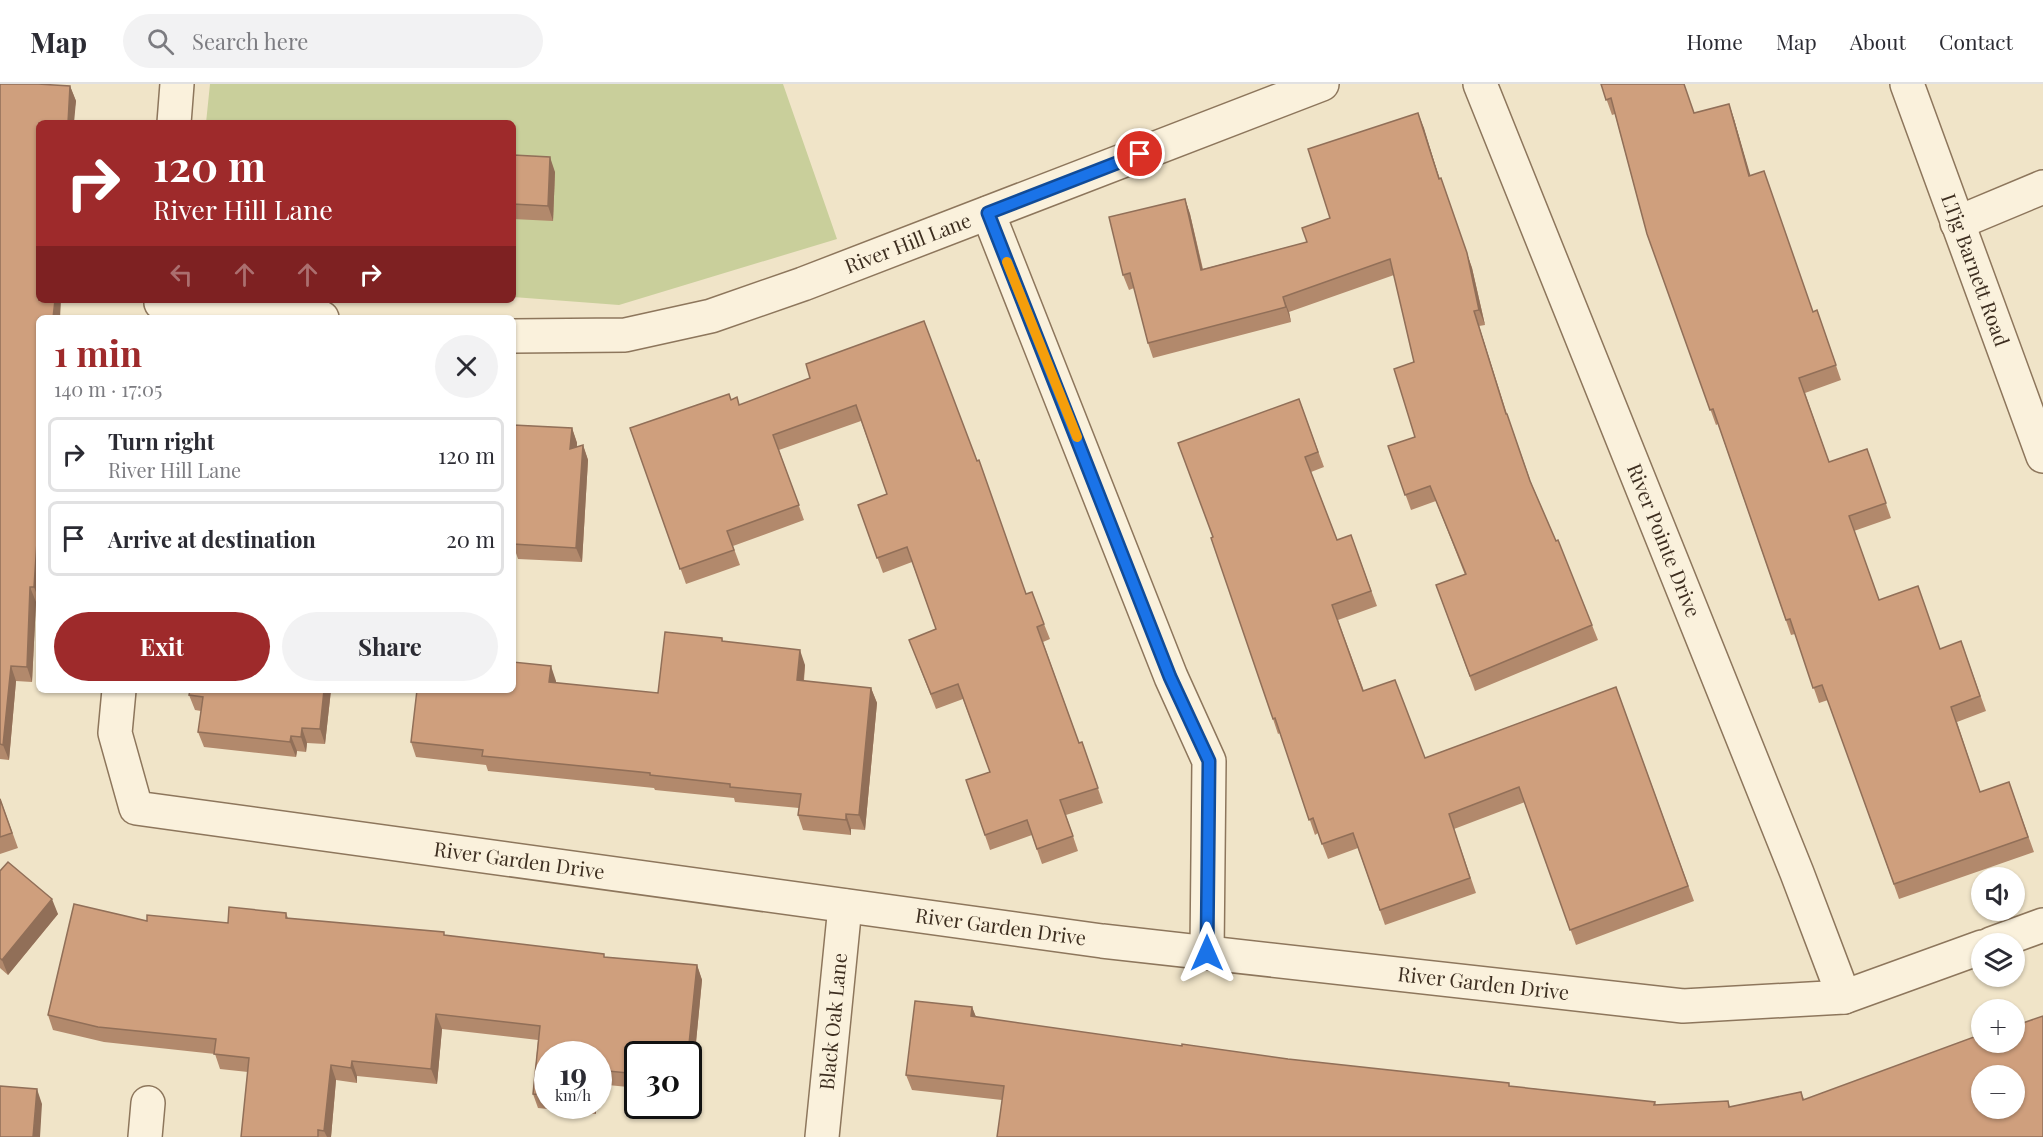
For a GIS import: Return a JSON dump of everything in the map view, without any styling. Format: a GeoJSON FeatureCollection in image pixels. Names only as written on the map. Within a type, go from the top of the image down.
{"type":"FeatureCollection","features":[{"type":"Feature","properties":{"kind":"street"},"geometry":{"type":"LineString","coordinates":[[174,120],[177,84]]}},
{"type":"Feature","properties":{"kind":"street","name":"River Hill Lane"},"geometry":{"type":"LineString","coordinates":[[516,336],[625,335],[711,316],[803,284],[1322,84]]}},
{"type":"Feature","properties":{"kind":"street","name":"River Pointe Drive"},"geometry":{"type":"LineString","coordinates":[[1480,84],[1793,862],[1844,997]]}},
{"type":"Feature","properties":{"kind":"street","name":"LTjg Barnett Road"},"geometry":{"type":"LineString","coordinates":[[1906,84],[2043,456]]}},
{"type":"Feature","properties":{"kind":"street"},"geometry":{"type":"LineString","coordinates":[[1957,223],[2043,187]]}},
{"type":"Feature","properties":{"kind":"street"},"geometry":{"type":"LineString","coordinates":[[988,213],[1170,677],[1209,761],[1207,953]]}},
{"type":"Feature","properties":{"kind":"street"},"geometry":{"type":"LineString","coordinates":[[161,307],[278,315]]}},
{"type":"Feature","properties":{"kind":"street","name":"River Garden Drive"},"geometry":{"type":"LineString","coordinates":[[119,693],[115,733],[136,808],[1102,941],[1683,1006],[1844,997],[1971,951]]}},
{"type":"Feature","properties":{"kind":"street","name":"Black Oak Lane"},"geometry":{"type":"LineString","coordinates":[[822,1137],[844,906]]}},
{"type":"Feature","properties":{"kind":"street"},"geometry":{"type":"LineString","coordinates":[[2021,933],[2043,925]]}},
{"type":"Feature","properties":{"kind":"street"},"geometry":{"type":"LineString","coordinates":[[145,1137],[148,1103]]}},
{"type":"Feature","properties":{"kind":"green space"},"geometry":{"type":"Polygon","coordinates":[[[210,84],[783,84],[837,239],[619,305],[516,297],[516,120],[206,120],[210,84]]]}},
{"type":"Feature","properties":{"kind":"building"},"geometry":{"type":"Polygon","coordinates":[[[0,84],[70,86],[68,120],[36,120],[36,303],[55,303],[53,315],[36,315],[36,557],[34,587],[30,587],[27,667],[11,666],[3,745],[0,744],[0,84]]]}},
{"type":"Feature","properties":{"kind":"building"},"geometry":{"type":"Polygon","coordinates":[[[1601,84],[1684,84],[1694,113],[1729,104],[1749,176],[1764,171],[1813,312],[1817,310],[1836,365],[1799,378],[1829,462],[1867,449],[1886,503],[1849,516],[1879,600],[1918,586],[1940,649],[1961,641],[1980,696],[1951,707],[1980,792],[2009,782],[2028,837],[1894,884],[1822,685],[1813,688],[1790,619],[1786,620],[1713,409],[1710,410],[1647,234],[1611,98],[1606,100],[1601,84]]]}},
{"type":"Feature","properties":{"kind":"building"},"geometry":{"type":"Polygon","coordinates":[[[1418,113],[1439,179],[1441,178],[1467,253],[1479,310],[1474,311],[1506,414],[1530,481],[1556,541],[1558,540],[1592,625],[1470,676],[1436,585],[1466,574],[1430,486],[1405,495],[1388,446],[1415,437],[1394,369],[1414,362],[1390,259],[1283,297],[1286,307],[1148,343],[1130,273],[1123,275],[1109,217],[1185,199],[1201,270],[1307,242],[1302,228],[1330,218],[1308,149],[1418,113]]]}},
{"type":"Feature","properties":{"kind":"building"},"geometry":{"type":"Polygon","coordinates":[[[516,155],[550,157],[548,206],[516,204],[516,155]]]}},
{"type":"Feature","properties":{"kind":"building"},"geometry":{"type":"Polygon","coordinates":[[[924,321],[977,461],[979,460],[1026,594],[1032,592],[1044,624],[1037,627],[1079,743],[1082,742],[1098,788],[1060,800],[1073,836],[1037,849],[1027,820],[985,835],[966,780],[990,772],[958,684],[931,694],[909,640],[936,629],[907,547],[877,558],[858,505],[887,494],[856,405],[773,435],[799,505],[727,531],[734,550],[680,569],[630,428],[729,394],[731,400],[737,397],[739,405],[810,378],[806,364],[924,321]]]}},
{"type":"Feature","properties":{"kind":"building"},"geometry":{"type":"Polygon","coordinates":[[[1299,399],[1318,452],[1305,457],[1337,540],[1351,535],[1371,591],[1332,605],[1363,691],[1395,680],[1425,758],[1616,687],[1688,886],[1570,930],[1519,787],[1449,814],[1470,878],[1380,910],[1353,833],[1322,844],[1313,818],[1309,820],[1211,538],[1213,537],[1178,443],[1299,399]]]}},
{"type":"Feature","properties":{"kind":"building"},"geometry":{"type":"Polygon","coordinates":[[[516,425],[572,428],[570,449],[583,445],[576,548],[516,544],[516,425]]]}},
{"type":"Feature","properties":{"kind":"building"},"geometry":{"type":"Polygon","coordinates":[[[665,632],[800,650],[797,680],[871,688],[859,815],[846,814],[846,820],[798,815],[801,794],[730,787],[730,784],[650,775],[650,773],[482,756],[483,750],[411,742],[417,693],[516,693],[516,662],[551,666],[549,682],[658,693],[665,632]]]}},
{"type":"Feature","properties":{"kind":"building"},"geometry":{"type":"Polygon","coordinates":[[[189,693],[324,693],[320,729],[302,728],[301,737],[291,736],[290,742],[198,732],[203,697],[189,695],[189,693]]]}},
{"type":"Feature","properties":{"kind":"building"},"geometry":{"type":"Polygon","coordinates":[[[0,799],[12,833],[0,837],[0,799]]]}},
{"type":"Feature","properties":{"kind":"building"},"geometry":{"type":"Polygon","coordinates":[[[8,862],[52,899],[2,960],[0,958],[0,871],[8,862]]]}},
{"type":"Feature","properties":{"kind":"building"},"geometry":{"type":"Polygon","coordinates":[[[74,904],[147,921],[147,915],[228,923],[229,907],[286,913],[286,918],[444,932],[444,935],[604,954],[604,957],[697,965],[689,1041],[624,1041],[624,1073],[612,1071],[612,1041],[538,1041],[540,1026],[436,1014],[431,1069],[352,1061],[351,1068],[331,1065],[324,1131],[318,1130],[318,1137],[241,1137],[249,1058],[214,1054],[216,1039],[98,1027],[48,1015],[74,904]]]}},
{"type":"Feature","properties":{"kind":"building"},"geometry":{"type":"Polygon","coordinates":[[[915,1001],[972,1007],[971,1016],[1182,1046],[1182,1044],[1288,1059],[1509,1083],[1509,1086],[1655,1102],[1654,1105],[1728,1101],[1729,1107],[1801,1092],[1803,1100],[1971,1038],[1971,1053],[2025,1053],[2025,1022],[2043,1016],[2043,1137],[997,1137],[1004,1086],[906,1075],[915,1001]]]}},
{"type":"Feature","properties":{"kind":"building"},"geometry":{"type":"Polygon","coordinates":[[[0,1086],[37,1089],[33,1137],[0,1137],[0,1086]]]}},
{"type":"Feature","properties":{"kind":"slow traffic"},"geometry":{"type":"LineString","coordinates":[[1007,262],[1077,437]]}},
{"type":"Feature","properties":{"kind":"route"},"geometry":{"type":"LineString","coordinates":[[1140,154],[988,213],[1170,677],[1209,761],[1207,953]]}}]}
